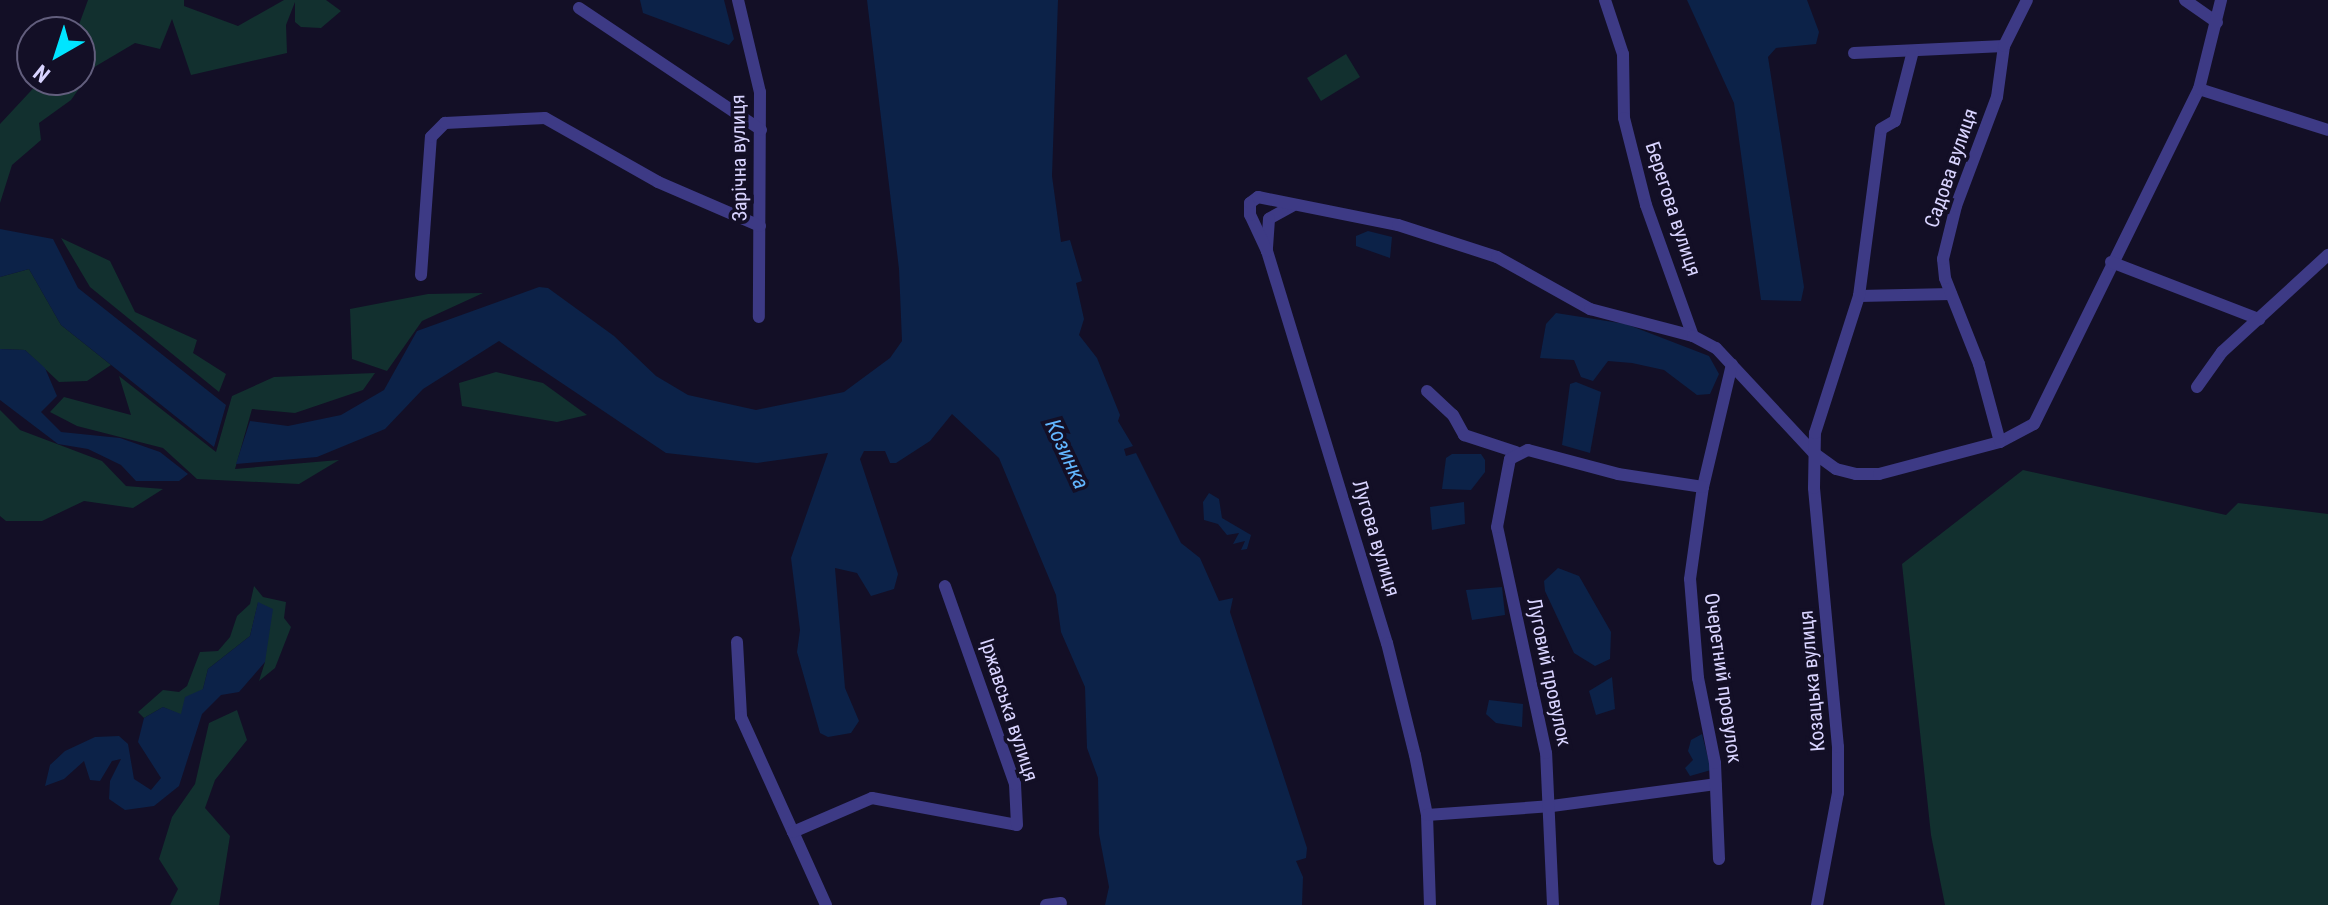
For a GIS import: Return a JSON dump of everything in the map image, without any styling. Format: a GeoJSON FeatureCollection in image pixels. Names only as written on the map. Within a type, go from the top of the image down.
{"type":"FeatureCollection","features":[{"type":"Feature","properties":{"kind":"street","name":"Зарічна вулиця"},"geometry":{"type":"LineString","coordinates":[[738,0],[760,92],[759,317]]}},
{"type":"Feature","properties":{"kind":"street","name":"Берегова вулиця"},"geometry":{"type":"LineString","coordinates":[[1605,0],[1623,54],[1624,118],[1646,205],[1693,336]]}},
{"type":"Feature","properties":{"kind":"street","name":"Садова вулиця"},"geometry":{"type":"LineString","coordinates":[[2000,442],[1979,364],[1951,294],[1943,259],[1956,206],[1997,97],[2004,46],[2027,0]]}},
{"type":"Feature","properties":{"kind":"street"},"geometry":{"type":"LineString","coordinates":[[2185,0],[2217,22]]}},
{"type":"Feature","properties":{"kind":"street"},"geometry":{"type":"LineString","coordinates":[[1267,251],[1269,219],[1297,205],[1398,225],[1497,257],[1590,309],[1693,336],[1732,364],[1814,453],[1836,469],[1879,474],[2000,442],[2034,424],[2111,262],[2199,89],[2221,0]]}},
{"type":"Feature","properties":{"kind":"street"},"geometry":{"type":"LineString","coordinates":[[579,8],[761,130]]}},
{"type":"Feature","properties":{"kind":"street"},"geometry":{"type":"LineString","coordinates":[[1854,53],[2004,46]]}},
{"type":"Feature","properties":{"kind":"street","name":"Козацька вулиця"},"geometry":{"type":"LineString","coordinates":[[1817,905],[1838,793],[1838,747],[1814,453],[1815,433],[1859,296],[1881,129],[1895,121],[1913,51]]}},
{"type":"Feature","properties":{"kind":"street"},"geometry":{"type":"LineString","coordinates":[[2199,89],[2328,130]]}},
{"type":"Feature","properties":{"kind":"street"},"geometry":{"type":"LineString","coordinates":[[421,275],[431,137],[445,123],[545,118],[658,182],[760,226]]}},
{"type":"Feature","properties":{"kind":"street","name":"Лугова вулиця"},"geometry":{"type":"LineString","coordinates":[[1297,205],[1261,197],[1251,201],[1251,220],[1267,251],[1387,643],[1427,815],[1430,905]]}},
{"type":"Feature","properties":{"kind":"street"},"geometry":{"type":"LineString","coordinates":[[2197,387],[2210,365],[2328,255]]}},
{"type":"Feature","properties":{"kind":"street"},"geometry":{"type":"LineString","coordinates":[[2111,262],[2259,319]]}},
{"type":"Feature","properties":{"kind":"street"},"geometry":{"type":"LineString","coordinates":[[1859,296],[1951,294]]}},
{"type":"Feature","properties":{"kind":"street","name":"Очеретний провулок"},"geometry":{"type":"LineString","coordinates":[[1719,859],[1716,784],[1691,603],[1703,487],[1732,364]]}},
{"type":"Feature","properties":{"kind":"street"},"geometry":{"type":"LineString","coordinates":[[1427,391],[1453,415],[1464,435],[1516,452],[1528,450],[1618,474],[1703,487]]}},
{"type":"Feature","properties":{"kind":"street","name":"Луговий провулок"},"geometry":{"type":"LineString","coordinates":[[1516,452],[1510,459],[1497,527],[1538,713],[1552,806],[1553,905]]}},
{"type":"Feature","properties":{"kind":"street","name":"Іржавська вулиця"},"geometry":{"type":"LineString","coordinates":[[793,832],[872,798],[1017,825],[1015,784],[945,586]]}},
{"type":"Feature","properties":{"kind":"street"},"geometry":{"type":"LineString","coordinates":[[737,642],[741,717],[826,905]]}},
{"type":"Feature","properties":{"kind":"street"},"geometry":{"type":"LineString","coordinates":[[1427,815],[1552,806],[1716,784]]}},
{"type":"Feature","properties":{"kind":"street"},"geometry":{"type":"LineString","coordinates":[[1046,905],[1061,903]]}},
{"type":"Feature","properties":{"kind":"green space"},"geometry":{"type":"Polygon","coordinates":[[[88,0],[184,0],[184,6],[238,26],[284,0],[326,0],[341,11],[321,28],[301,27],[295,22],[295,2],[286,25],[287,53],[191,75],[172,19],[160,49],[135,43],[96,66],[96,16],[82,16],[88,0]]]}},
{"type":"Feature","properties":{"kind":"green space"},"geometry":{"type":"Polygon","coordinates":[[[1346,54],[1360,77],[1321,101],[1307,78],[1346,54]]]}},
{"type":"Feature","properties":{"kind":"green space"},"geometry":{"type":"Polygon","coordinates":[[[26,96],[74,96],[39,123],[41,140],[12,165],[0,203],[0,124],[26,96]]]}},
{"type":"Feature","properties":{"kind":"green space"},"geometry":{"type":"Polygon","coordinates":[[[61,238],[110,261],[135,312],[197,340],[193,353],[226,374],[219,392],[90,287],[61,238]]]}},
{"type":"Feature","properties":{"kind":"green space"},"geometry":{"type":"Polygon","coordinates":[[[29,269],[61,325],[111,365],[87,381],[59,382],[25,350],[0,349],[0,277],[29,269]]]}},
{"type":"Feature","properties":{"kind":"green space"},"geometry":{"type":"Polygon","coordinates":[[[483,293],[422,321],[387,371],[352,359],[350,309],[428,294],[483,293]]]}},
{"type":"Feature","properties":{"kind":"green space"},"geometry":{"type":"Polygon","coordinates":[[[496,372],[543,383],[587,415],[557,422],[462,406],[459,383],[496,372]]]}},
{"type":"Feature","properties":{"kind":"green space"},"geometry":{"type":"Polygon","coordinates":[[[375,373],[363,390],[295,413],[252,409],[235,469],[339,460],[299,484],[197,479],[163,448],[77,426],[50,412],[64,397],[131,415],[119,376],[216,452],[232,396],[274,377],[375,373]]]}},
{"type":"Feature","properties":{"kind":"green space"},"geometry":{"type":"Polygon","coordinates":[[[0,410],[20,430],[102,461],[126,486],[163,489],[133,508],[84,501],[42,521],[6,521],[0,516],[0,410]]]}},
{"type":"Feature","properties":{"kind":"green space"},"geometry":{"type":"Polygon","coordinates":[[[2023,470],[2226,515],[2238,503],[2328,514],[2328,905],[1945,905],[1931,835],[1902,564],[2023,470]]]}},
{"type":"Feature","properties":{"kind":"green space"},"geometry":{"type":"Polygon","coordinates":[[[254,586],[263,597],[286,602],[284,618],[291,627],[275,668],[259,681],[265,662],[258,603],[250,636],[208,669],[203,689],[181,715],[163,707],[144,718],[138,712],[163,690],[179,692],[187,686],[200,652],[218,651],[230,637],[237,616],[250,604],[254,586]]]}},
{"type":"Feature","properties":{"kind":"green space"},"geometry":{"type":"Polygon","coordinates":[[[237,710],[247,740],[215,780],[205,808],[230,836],[219,905],[170,905],[178,889],[159,859],[172,817],[195,784],[209,723],[237,710]]]}},
{"type":"Feature","properties":{"kind":"water"},"geometry":{"type":"Polygon","coordinates":[[[640,0],[724,0],[734,39],[729,45],[643,13],[640,0]]]}},
{"type":"Feature","properties":{"kind":"water","name":"Козинка"},"geometry":{"type":"Polygon","coordinates":[[[867,0],[1058,0],[1052,176],[1061,242],[1070,240],[1082,281],[1076,283],[1084,319],[1079,335],[1097,358],[1120,415],[1118,421],[1133,446],[1124,449],[1126,456],[1136,453],[1181,543],[1200,558],[1219,601],[1233,598],[1230,612],[1307,848],[1306,858],[1296,861],[1303,877],[1302,905],[1105,905],[1109,887],[1099,834],[1098,778],[1087,748],[1085,687],[1061,632],[1056,595],[999,458],[952,414],[930,441],[896,463],[890,463],[885,451],[864,451],[860,459],[898,574],[894,589],[871,596],[857,573],[835,568],[845,688],[859,721],[851,733],[828,737],[820,733],[797,652],[800,630],[791,558],[828,453],[757,463],[666,453],[499,341],[423,389],[385,429],[317,457],[236,464],[250,421],[288,426],[341,415],[384,390],[417,331],[539,287],[548,288],[614,336],[656,376],[688,395],[756,410],[844,392],[890,358],[902,341],[899,269],[867,0]]]}},
{"type":"Feature","properties":{"kind":"water"},"geometry":{"type":"Polygon","coordinates":[[[1687,0],[1807,0],[1819,32],[1816,44],[1776,48],[1768,57],[1804,287],[1801,301],[1761,300],[1734,103],[1687,0]]]}},
{"type":"Feature","properties":{"kind":"water"},"geometry":{"type":"Polygon","coordinates":[[[0,229],[53,239],[78,288],[226,405],[214,447],[61,325],[29,269],[0,277],[0,229]]]}},
{"type":"Feature","properties":{"kind":"water"},"geometry":{"type":"Polygon","coordinates":[[[1368,231],[1392,237],[1390,258],[1356,246],[1356,236],[1368,231]]]}},
{"type":"Feature","properties":{"kind":"water"},"geometry":{"type":"Polygon","coordinates":[[[1556,313],[1626,324],[1709,356],[1719,374],[1710,394],[1697,395],[1664,370],[1632,363],[1608,361],[1593,381],[1581,377],[1574,360],[1540,358],[1546,324],[1556,313]]]}},
{"type":"Feature","properties":{"kind":"water"},"geometry":{"type":"Polygon","coordinates":[[[0,349],[25,350],[45,368],[57,396],[41,412],[61,432],[120,438],[160,452],[188,474],[179,481],[136,481],[121,465],[88,449],[58,444],[0,400],[0,349]]]}},
{"type":"Feature","properties":{"kind":"water"},"geometry":{"type":"Polygon","coordinates":[[[1576,382],[1601,392],[1590,453],[1562,445],[1570,384],[1576,382]]]}},
{"type":"Feature","properties":{"kind":"water"},"geometry":{"type":"Polygon","coordinates":[[[1452,454],[1481,454],[1485,460],[1485,472],[1471,490],[1442,489],[1446,458],[1452,454]]]}},
{"type":"Feature","properties":{"kind":"water"},"geometry":{"type":"Polygon","coordinates":[[[1209,493],[1219,499],[1222,518],[1251,535],[1247,549],[1241,550],[1245,541],[1233,544],[1239,533],[1227,535],[1218,524],[1204,520],[1203,502],[1209,493]]]}},
{"type":"Feature","properties":{"kind":"water"},"geometry":{"type":"Polygon","coordinates":[[[1464,502],[1465,524],[1432,530],[1430,507],[1464,502]]]}},
{"type":"Feature","properties":{"kind":"water"},"geometry":{"type":"Polygon","coordinates":[[[1558,568],[1579,576],[1611,632],[1610,659],[1595,666],[1574,653],[1545,591],[1544,581],[1558,568]]]}},
{"type":"Feature","properties":{"kind":"water"},"geometry":{"type":"Polygon","coordinates":[[[1502,587],[1505,615],[1472,620],[1466,590],[1502,587]]]}},
{"type":"Feature","properties":{"kind":"water"},"geometry":{"type":"Polygon","coordinates":[[[258,602],[273,609],[265,662],[239,692],[221,695],[202,714],[179,786],[154,806],[125,810],[109,799],[110,781],[121,759],[112,761],[100,781],[90,780],[84,761],[64,779],[45,786],[50,765],[65,751],[95,737],[119,736],[128,744],[134,779],[151,790],[161,778],[138,742],[144,718],[163,707],[181,714],[185,697],[203,689],[208,669],[250,636],[258,602]]]}},
{"type":"Feature","properties":{"kind":"water"},"geometry":{"type":"Polygon","coordinates":[[[1612,677],[1615,709],[1596,715],[1589,691],[1612,677]]]}},
{"type":"Feature","properties":{"kind":"water"},"geometry":{"type":"Polygon","coordinates":[[[1489,700],[1523,704],[1522,727],[1496,723],[1486,714],[1489,700]]]}},
{"type":"Feature","properties":{"kind":"water"},"geometry":{"type":"Polygon","coordinates":[[[1702,734],[1711,770],[1690,776],[1685,768],[1693,760],[1688,751],[1691,740],[1702,734]]]}}]}
